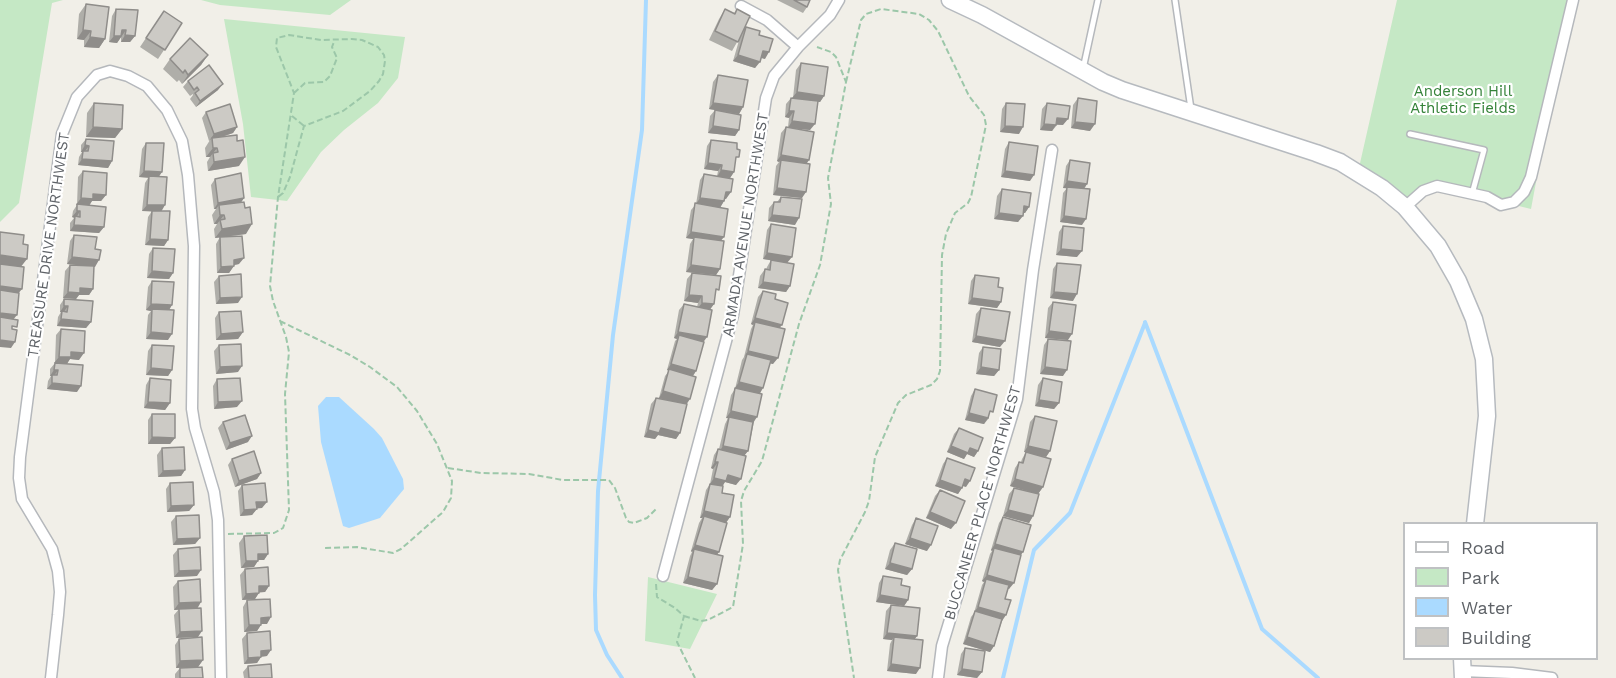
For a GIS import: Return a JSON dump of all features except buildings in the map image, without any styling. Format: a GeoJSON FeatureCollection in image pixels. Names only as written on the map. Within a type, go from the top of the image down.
{"type":"FeatureCollection","features":[{"type":"Feature","properties":{"kind":"main road"},"geometry":{"type":"LineString","coordinates":[[950,0],[1122,90],[1329,157],[1374,182],[1405,207],[1434,241],[1458,281],[1474,319],[1485,359],[1487,416],[1475,522]]}},
{"type":"Feature","properties":{"kind":"street","name":"ARMADA AVENUE NORTHWEST"},"geometry":{"type":"LineString","coordinates":[[663,576],[733,315],[766,98],[774,76],[798,47],[831,15],[839,0]]}},
{"type":"Feature","properties":{"kind":"street"},"geometry":{"type":"LineString","coordinates":[[1405,207],[1423,191],[1437,186],[1487,197],[1501,205],[1514,202],[1524,192],[1528,184],[1573,0]]}},
{"type":"Feature","properties":{"kind":"street"},"geometry":{"type":"LineString","coordinates":[[741,6],[767,20],[798,47]]}},
{"type":"Feature","properties":{"kind":"street","name":"TREASURE DRIVE NORTHWEST"},"geometry":{"type":"LineString","coordinates":[[51,678],[60,592],[58,571],[52,549],[22,499],[19,478],[20,457],[62,134],[77,97],[97,75],[110,71],[128,76],[147,86],[167,110],[182,141],[189,175],[194,246],[192,409],[195,428],[214,492],[218,534],[221,678]]}},
{"type":"Feature","properties":{"kind":"street","name":"BUCCANEER PLACE NORTHWEST"},"geometry":{"type":"LineString","coordinates":[[938,678],[942,646],[1017,399],[1033,270],[1052,150]]}},
{"type":"Feature","properties":{"kind":"street"},"geometry":{"type":"LineString","coordinates":[[1462,669],[1552,678]]}},
{"type":"Feature","properties":{"kind":"lane"},"geometry":{"type":"LineString","coordinates":[[1083,71],[1098,0]]}},
{"type":"Feature","properties":{"kind":"lane"},"geometry":{"type":"LineString","coordinates":[[1175,0],[1192,113]]}},
{"type":"Feature","properties":{"kind":"lane"},"geometry":{"type":"LineString","coordinates":[[1410,134],[1484,150],[1472,194]]}},
{"type":"Feature","properties":{"kind":"path"},"geometry":{"type":"LineString","coordinates":[[663,576],[656,581],[657,597],[684,616],[701,621],[708,620],[733,607],[743,544],[741,501],[744,491],[762,461],[799,324],[820,265],[831,204],[828,178],[846,82],[861,21],[866,14],[881,9],[919,14],[929,20],[938,31],[969,96],[984,115],[986,125],[971,197],[950,221],[944,244],[940,371],[937,379],[931,385],[906,395],[898,403],[875,457],[869,501],[865,512],[840,560],[838,570],[854,678]]}},
{"type":"Feature","properties":{"kind":"path"},"geometry":{"type":"LineString","coordinates":[[218,534],[274,533],[283,528],[289,510],[285,394],[289,352],[270,286],[278,197],[294,93],[276,48],[277,38],[289,35],[321,40],[362,40],[378,47],[384,55],[383,74],[370,91],[343,111],[304,126]]}},
{"type":"Feature","properties":{"kind":"path"},"geometry":{"type":"LineString","coordinates":[[294,93],[305,83],[324,82],[330,76],[338,58],[332,47],[335,39]]}},
{"type":"Feature","properties":{"kind":"path"},"geometry":{"type":"LineString","coordinates":[[818,47],[831,52],[836,57],[846,82]]}},
{"type":"Feature","properties":{"kind":"path"},"geometry":{"type":"LineString","coordinates":[[292,116],[304,126]]}},
{"type":"Feature","properties":{"kind":"path"},"geometry":{"type":"LineString","coordinates":[[278,197],[283,193],[290,177],[304,126]]}},
{"type":"Feature","properties":{"kind":"path"},"geometry":{"type":"LineString","coordinates":[[280,321],[350,355],[397,387],[417,411],[437,444],[448,468],[452,490],[448,506],[435,522],[401,549],[393,553],[357,547],[323,548]]}},
{"type":"Feature","properties":{"kind":"path"},"geometry":{"type":"LineString","coordinates":[[448,468],[481,473],[529,474],[563,480],[609,480],[615,488],[623,513],[629,522],[634,523],[647,518],[657,508]]}},
{"type":"Feature","properties":{"kind":"path"},"geometry":{"type":"LineString","coordinates":[[684,616],[677,642],[695,678]]}},
{"type":"Feature","properties":{"kind":"green space"},"geometry":{"type":"Polygon","coordinates":[[[0,0],[63,0],[52,3],[19,203],[0,222],[0,0]]]}},
{"type":"Feature","properties":{"kind":"green space"},"geometry":{"type":"Polygon","coordinates":[[[201,0],[351,0],[330,15],[220,5],[201,0]]]}},
{"type":"Feature","properties":{"kind":"green space","name":"Anderson Hill Athletic Fields"},"geometry":{"type":"Polygon","coordinates":[[[1397,0],[1570,0],[1531,209],[1437,186],[1405,207],[1358,172],[1397,0]]]}},
{"type":"Feature","properties":{"kind":"green space"},"geometry":{"type":"Polygon","coordinates":[[[224,19],[405,37],[398,78],[378,103],[321,152],[287,201],[251,197],[243,124],[224,19]]]}},
{"type":"Feature","properties":{"kind":"green space"},"geometry":{"type":"Polygon","coordinates":[[[648,577],[717,594],[690,649],[645,641],[648,577]]]}},
{"type":"Feature","properties":{"kind":"water"},"geometry":{"type":"Polygon","coordinates":[[[326,397],[339,397],[374,429],[382,438],[403,479],[404,489],[380,518],[349,528],[343,526],[321,442],[318,406],[326,397]]]}},
{"type":"Feature","properties":{"kind":"waterway"},"geometry":{"type":"LineString","coordinates":[[622,678],[607,655],[596,630],[598,491],[613,335],[642,130],[646,0]]}},
{"type":"Feature","properties":{"kind":"waterway"},"geometry":{"type":"LineString","coordinates":[[1145,322],[1262,629],[1318,678]]}},
{"type":"Feature","properties":{"kind":"waterway"},"geometry":{"type":"LineString","coordinates":[[1003,678],[1034,550],[1070,513],[1145,323]]}}]}
